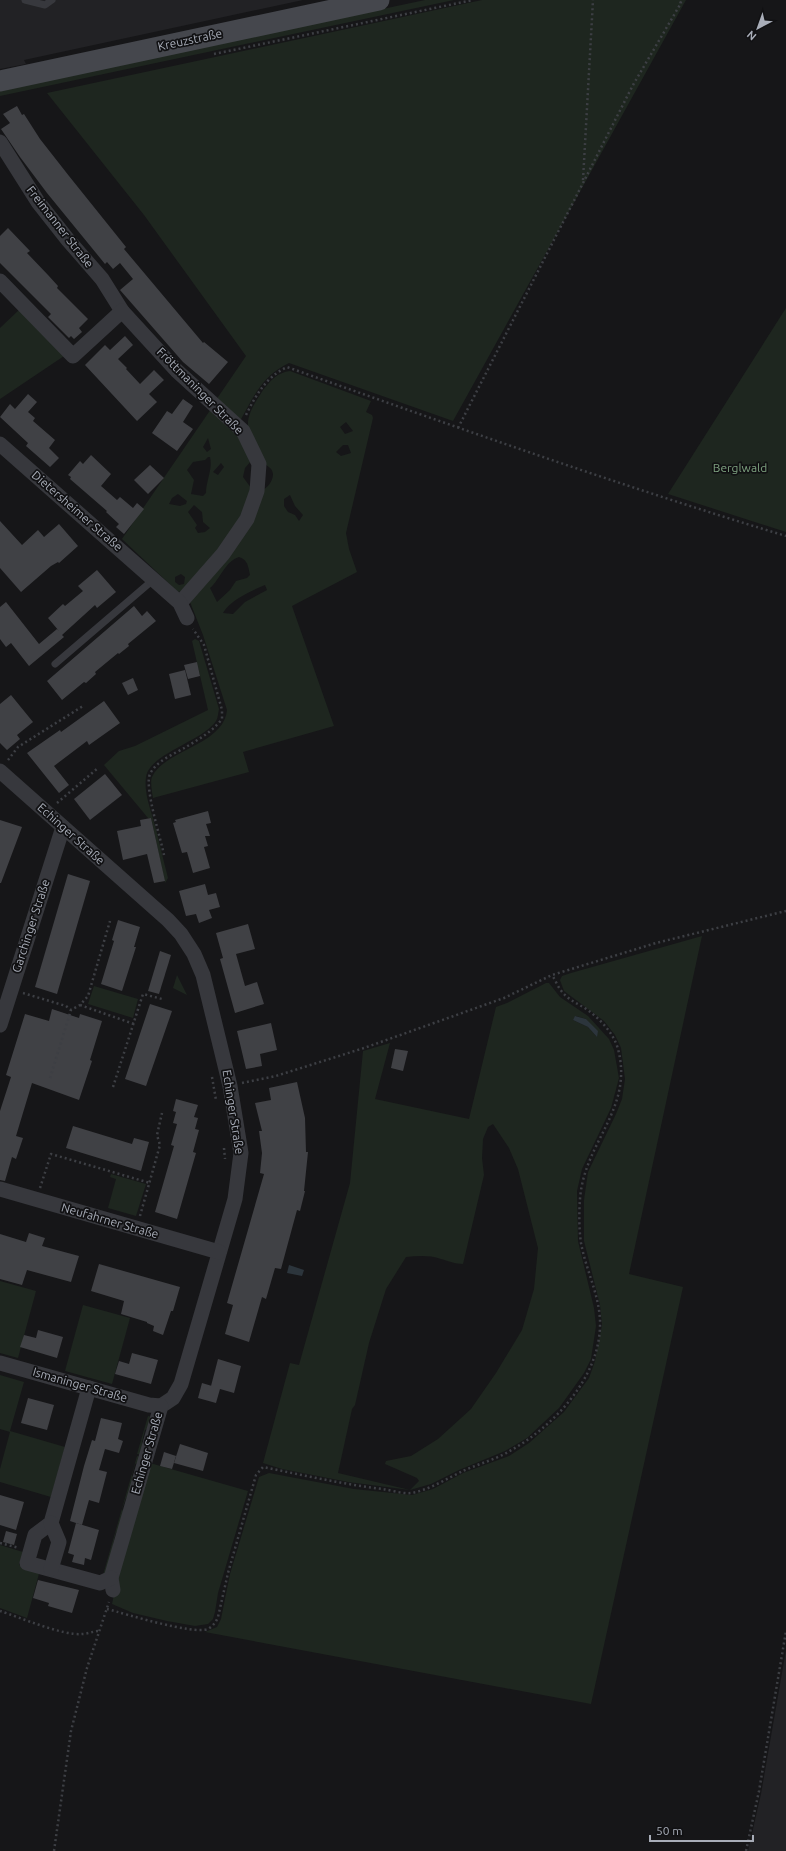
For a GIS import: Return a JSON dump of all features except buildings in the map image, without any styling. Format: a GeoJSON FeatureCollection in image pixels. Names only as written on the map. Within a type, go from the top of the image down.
{"type":"FeatureCollection","features":[{"type":"Feature","properties":{"kind":"main road","name":"Kreuzstraße"},"geometry":{"type":"LineString","coordinates":[[0,81],[379,0]]}},
{"type":"Feature","properties":{"kind":"street","name":"Freimanner Straße"},"geometry":{"type":"LineString","coordinates":[[0,142],[38,202],[68,240],[102,279],[122,311]]}},
{"type":"Feature","properties":{"kind":"street"},"geometry":{"type":"LineString","coordinates":[[0,281],[74,356],[122,311]]}},
{"type":"Feature","properties":{"kind":"street","name":"Fröttmaninger Straße"},"geometry":{"type":"LineString","coordinates":[[122,311],[177,371],[242,431],[260,464],[257,491],[247,519],[223,554],[180,603]]}},
{"type":"Feature","properties":{"kind":"street","name":"Dietersheimer Straße"},"geometry":{"type":"LineString","coordinates":[[0,444],[180,603],[187,618]]}},
{"type":"Feature","properties":{"kind":"street","name":"Echinger Straße"},"geometry":{"type":"LineString","coordinates":[[2,767],[46,812],[168,920],[181,934],[194,954],[203,975],[230,1086],[241,1153],[235,1199],[181,1384],[173,1398],[160,1406],[112,1584],[100,1583],[51,1569]]}},
{"type":"Feature","properties":{"kind":"street","name":"Garchinger Straße"},"geometry":{"type":"LineString","coordinates":[[0,1025],[63,827]]}},
{"type":"Feature","properties":{"kind":"street","name":"Neufahrner Straße"},"geometry":{"type":"LineString","coordinates":[[0,1189],[219,1252]]}},
{"type":"Feature","properties":{"kind":"street","name":"Ismaninger Straße"},"geometry":{"type":"LineString","coordinates":[[0,1363],[160,1406]]}},
{"type":"Feature","properties":{"kind":"street"},"geometry":{"type":"LineString","coordinates":[[51,1523],[59,1542],[51,1569],[27,1563],[36,1535],[51,1523],[89,1388]]}},
{"type":"Feature","properties":{"kind":"lane"},"geometry":{"type":"LineString","coordinates":[[25,0],[45,4],[52,0]]}},
{"type":"Feature","properties":{"kind":"lane"},"geometry":{"type":"LineString","coordinates":[[55,664],[153,580]]}},
{"type":"Feature","properties":{"kind":"path"},"geometry":{"type":"LineString","coordinates":[[210,55],[474,0]]}},
{"type":"Feature","properties":{"kind":"path"},"geometry":{"type":"LineString","coordinates":[[583,182],[593,0]]}},
{"type":"Feature","properties":{"kind":"path"},"geometry":{"type":"LineString","coordinates":[[458,428],[633,85],[682,3],[679,0]]}},
{"type":"Feature","properties":{"kind":"path"},"geometry":{"type":"LineString","coordinates":[[242,431],[246,415],[251,404],[266,381],[288,367],[458,428],[677,503],[786,536]]}},
{"type":"Feature","properties":{"kind":"path"},"geometry":{"type":"LineString","coordinates":[[164,855],[151,798],[149,779],[150,774],[165,759],[208,734],[222,719],[222,710],[204,645],[187,618]]}},
{"type":"Feature","properties":{"kind":"path"},"geometry":{"type":"LineString","coordinates":[[2,767],[18,747],[83,706]]}},
{"type":"Feature","properties":{"kind":"path"},"geometry":{"type":"LineString","coordinates":[[46,812],[98,768]]}},
{"type":"Feature","properties":{"kind":"path"},"geometry":{"type":"LineString","coordinates":[[230,1086],[276,1076],[364,1048],[504,998],[552,975],[656,943],[786,911]]}},
{"type":"Feature","properties":{"kind":"path"},"geometry":{"type":"LineString","coordinates":[[50,1078],[71,1010],[80,1005],[88,996],[110,921]]}},
{"type":"Feature","properties":{"kind":"path"},"geometry":{"type":"LineString","coordinates":[[54,1851],[71,1731],[87,1668],[107,1609],[198,1630],[208,1629],[215,1624],[256,1475],[263,1467],[356,1486],[411,1493],[432,1486],[507,1453],[528,1440],[562,1409],[576,1392],[586,1376],[593,1360],[600,1325],[598,1307],[581,1243],[580,1201],[585,1170],[614,1110],[622,1080],[618,1049],[614,1038],[602,1023],[589,1011],[564,995],[552,975]]}},
{"type":"Feature","properties":{"kind":"path"},"geometry":{"type":"LineString","coordinates":[[12,989],[66,1006],[71,1010]]}},
{"type":"Feature","properties":{"kind":"path"},"geometry":{"type":"LineString","coordinates":[[113,1087],[143,994],[162,999]]}},
{"type":"Feature","properties":{"kind":"path"},"geometry":{"type":"LineString","coordinates":[[80,1005],[134,1024]]}},
{"type":"Feature","properties":{"kind":"path"},"geometry":{"type":"LineString","coordinates":[[210,1070],[218,1107]]}},
{"type":"Feature","properties":{"kind":"path"},"geometry":{"type":"LineString","coordinates":[[136,1228],[160,1146],[157,1135],[162,1113]]}},
{"type":"Feature","properties":{"kind":"path"},"geometry":{"type":"LineString","coordinates":[[224,1144],[225,1162]]}},
{"type":"Feature","properties":{"kind":"path"},"geometry":{"type":"LineString","coordinates":[[36,1199],[51,1154],[150,1183]]}},
{"type":"Feature","properties":{"kind":"path"},"geometry":{"type":"LineString","coordinates":[[106,1176],[108,1171]]}},
{"type":"Feature","properties":{"kind":"path"},"geometry":{"type":"LineString","coordinates":[[0,1611],[39,1625],[73,1634],[100,1631]]}},
{"type":"Feature","properties":{"kind":"path"},"geometry":{"type":"LineString","coordinates":[[746,1851],[759,1791],[786,1631]]}},
{"type":"Feature","properties":{"kind":"shaded area"},"geometry":{"type":"Polygon","coordinates":[[[0,0],[303,0],[24,60],[26,64],[0,69],[0,0]]]}},
{"type":"Feature","properties":{"kind":"shaded area"},"geometry":{"type":"Polygon","coordinates":[[[575,1016],[586,1019],[598,1031],[597,1037],[588,1027],[573,1020],[575,1016]]]}},
{"type":"Feature","properties":{"kind":"shaded area"},"geometry":{"type":"Polygon","coordinates":[[[289,1265],[304,1270],[302,1276],[287,1273],[289,1265]]]}},
{"type":"Feature","properties":{"kind":"shaded area"},"geometry":{"type":"Polygon","coordinates":[[[786,1650],[786,1851],[748,1851],[761,1794],[786,1650]]]}},
{"type":"Feature","properties":{"kind":"green space"},"geometry":{"type":"Polygon","coordinates":[[[425,0],[454,0],[0,96],[0,90],[425,0]]]}},
{"type":"Feature","properties":{"kind":"green space"},"geometry":{"type":"Polygon","coordinates":[[[482,0],[686,0],[453,421],[289,363],[265,380],[240,421],[216,400],[246,356],[144,215],[47,93],[482,0]]]}},
{"type":"Feature","properties":{"kind":"green space","name":"Berglwald"},"geometry":{"type":"Polygon","coordinates":[[[786,308],[786,532],[668,494],[786,308]]]}},
{"type":"Feature","properties":{"kind":"green space"},"geometry":{"type":"Polygon","coordinates":[[[19,310],[64,356],[0,399],[0,328],[19,310]]]}},
{"type":"Feature","properties":{"kind":"green space"},"geometry":{"type":"Polygon","coordinates":[[[290,371],[371,401],[366,412],[372,415],[373,418],[346,533],[349,549],[357,572],[292,606],[334,726],[243,752],[249,772],[153,798],[151,779],[159,768],[168,760],[216,731],[223,722],[227,710],[203,635],[190,602],[261,491],[272,480],[272,471],[263,463],[258,454],[250,433],[248,421],[253,407],[268,383],[282,373],[290,371]],[[346,422],[340,427],[345,434],[353,431],[346,422]],[[343,445],[336,452],[341,456],[351,453],[348,445],[343,445]],[[290,495],[284,499],[284,506],[288,512],[295,515],[299,521],[303,515],[295,506],[290,495]],[[239,557],[230,562],[214,585],[210,588],[217,602],[230,590],[236,581],[247,578],[250,575],[247,564],[242,558],[239,557]],[[265,585],[241,596],[226,608],[223,613],[233,614],[245,602],[267,590],[265,585]]]}},
{"type":"Feature","properties":{"kind":"green space"},"geometry":{"type":"Polygon","coordinates":[[[211,409],[233,427],[251,461],[245,468],[243,477],[251,488],[244,517],[186,590],[178,592],[122,539],[211,409]],[[208,438],[203,447],[207,452],[211,449],[208,438]],[[210,457],[205,460],[193,462],[187,470],[194,480],[191,494],[203,496],[206,493],[211,462],[210,457]],[[221,463],[213,472],[218,475],[224,467],[221,463]],[[178,494],[172,498],[169,504],[180,506],[186,504],[187,501],[178,494]],[[194,505],[188,512],[197,525],[195,528],[198,533],[205,532],[210,528],[203,522],[202,512],[194,505]],[[181,574],[175,577],[175,582],[179,585],[184,584],[185,577],[181,574]]]}},
{"type":"Feature","properties":{"kind":"green space"},"geometry":{"type":"Polygon","coordinates":[[[195,639],[199,641],[219,709],[217,720],[209,728],[156,761],[149,769],[146,777],[148,800],[168,878],[165,883],[151,818],[148,818],[104,765],[119,751],[135,746],[208,710],[192,641],[195,639]]]}},
{"type":"Feature","properties":{"kind":"green space"},"geometry":{"type":"Polygon","coordinates":[[[702,936],[629,1274],[683,1287],[591,1704],[205,1632],[217,1627],[221,1619],[230,1574],[259,1477],[269,1473],[354,1489],[412,1495],[433,1489],[463,1473],[509,1456],[529,1443],[564,1412],[589,1378],[595,1361],[602,1325],[600,1305],[584,1241],[584,1200],[588,1172],[622,1099],[625,1079],[621,1048],[615,1035],[604,1021],[564,991],[560,980],[562,976],[571,973],[702,936]]]}},
{"type":"Feature","properties":{"kind":"green space"},"geometry":{"type":"Polygon","coordinates":[[[177,975],[187,995],[173,988],[177,975]]]}},
{"type":"Feature","properties":{"kind":"green space"},"geometry":{"type":"Polygon","coordinates":[[[546,983],[549,983],[560,997],[588,1016],[609,1039],[614,1050],[619,1078],[611,1108],[582,1169],[577,1191],[578,1241],[594,1308],[596,1326],[591,1359],[584,1373],[559,1408],[527,1438],[505,1451],[459,1470],[431,1484],[410,1490],[348,1482],[282,1469],[263,1463],[290,1363],[299,1365],[350,1183],[363,1051],[390,1043],[375,1099],[469,1119],[496,1007],[546,983]],[[576,1016],[573,1020],[588,1027],[597,1037],[586,1019],[576,1016]],[[493,1124],[488,1127],[483,1139],[482,1158],[484,1175],[463,1264],[432,1257],[406,1257],[386,1289],[369,1343],[355,1405],[352,1409],[338,1473],[410,1490],[419,1481],[417,1478],[385,1464],[386,1461],[411,1456],[438,1439],[471,1409],[496,1373],[522,1330],[534,1289],[538,1248],[518,1169],[509,1148],[493,1124]]]}},
{"type":"Feature","properties":{"kind":"green space"},"geometry":{"type":"Polygon","coordinates":[[[94,986],[138,999],[133,1018],[88,1004],[94,986]]]}},
{"type":"Feature","properties":{"kind":"green space"},"geometry":{"type":"Polygon","coordinates":[[[111,1174],[146,1184],[136,1216],[108,1208],[116,1179],[110,1177],[111,1174]]]}},
{"type":"Feature","properties":{"kind":"green space"},"geometry":{"type":"Polygon","coordinates":[[[0,1281],[36,1291],[18,1358],[0,1353],[0,1281]]]}},
{"type":"Feature","properties":{"kind":"green space"},"geometry":{"type":"Polygon","coordinates":[[[83,1305],[130,1318],[112,1384],[65,1371],[83,1305]]]}},
{"type":"Feature","properties":{"kind":"green space"},"geometry":{"type":"Polygon","coordinates":[[[0,1375],[24,1382],[10,1431],[65,1447],[51,1497],[0,1482],[0,1469],[10,1432],[0,1429],[0,1375]]]}},
{"type":"Feature","properties":{"kind":"green space"},"geometry":{"type":"Polygon","coordinates":[[[148,1416],[152,1417],[150,1427],[145,1430],[142,1442],[144,1447],[142,1455],[137,1454],[148,1416]]]}},
{"type":"Feature","properties":{"kind":"green space"},"geometry":{"type":"Polygon","coordinates":[[[137,1456],[141,1457],[140,1461],[135,1464],[132,1475],[134,1481],[131,1495],[126,1498],[122,1509],[125,1515],[121,1529],[116,1532],[113,1544],[115,1549],[110,1567],[103,1575],[137,1456]]]}},
{"type":"Feature","properties":{"kind":"green space"},"geometry":{"type":"Polygon","coordinates":[[[150,1463],[248,1491],[218,1593],[213,1619],[208,1624],[195,1626],[167,1621],[133,1613],[112,1604],[118,1575],[150,1463]]]}},
{"type":"Feature","properties":{"kind":"green space"},"geometry":{"type":"Polygon","coordinates":[[[0,1545],[23,1552],[19,1565],[40,1570],[27,1618],[0,1608],[0,1545]]]}}]}
